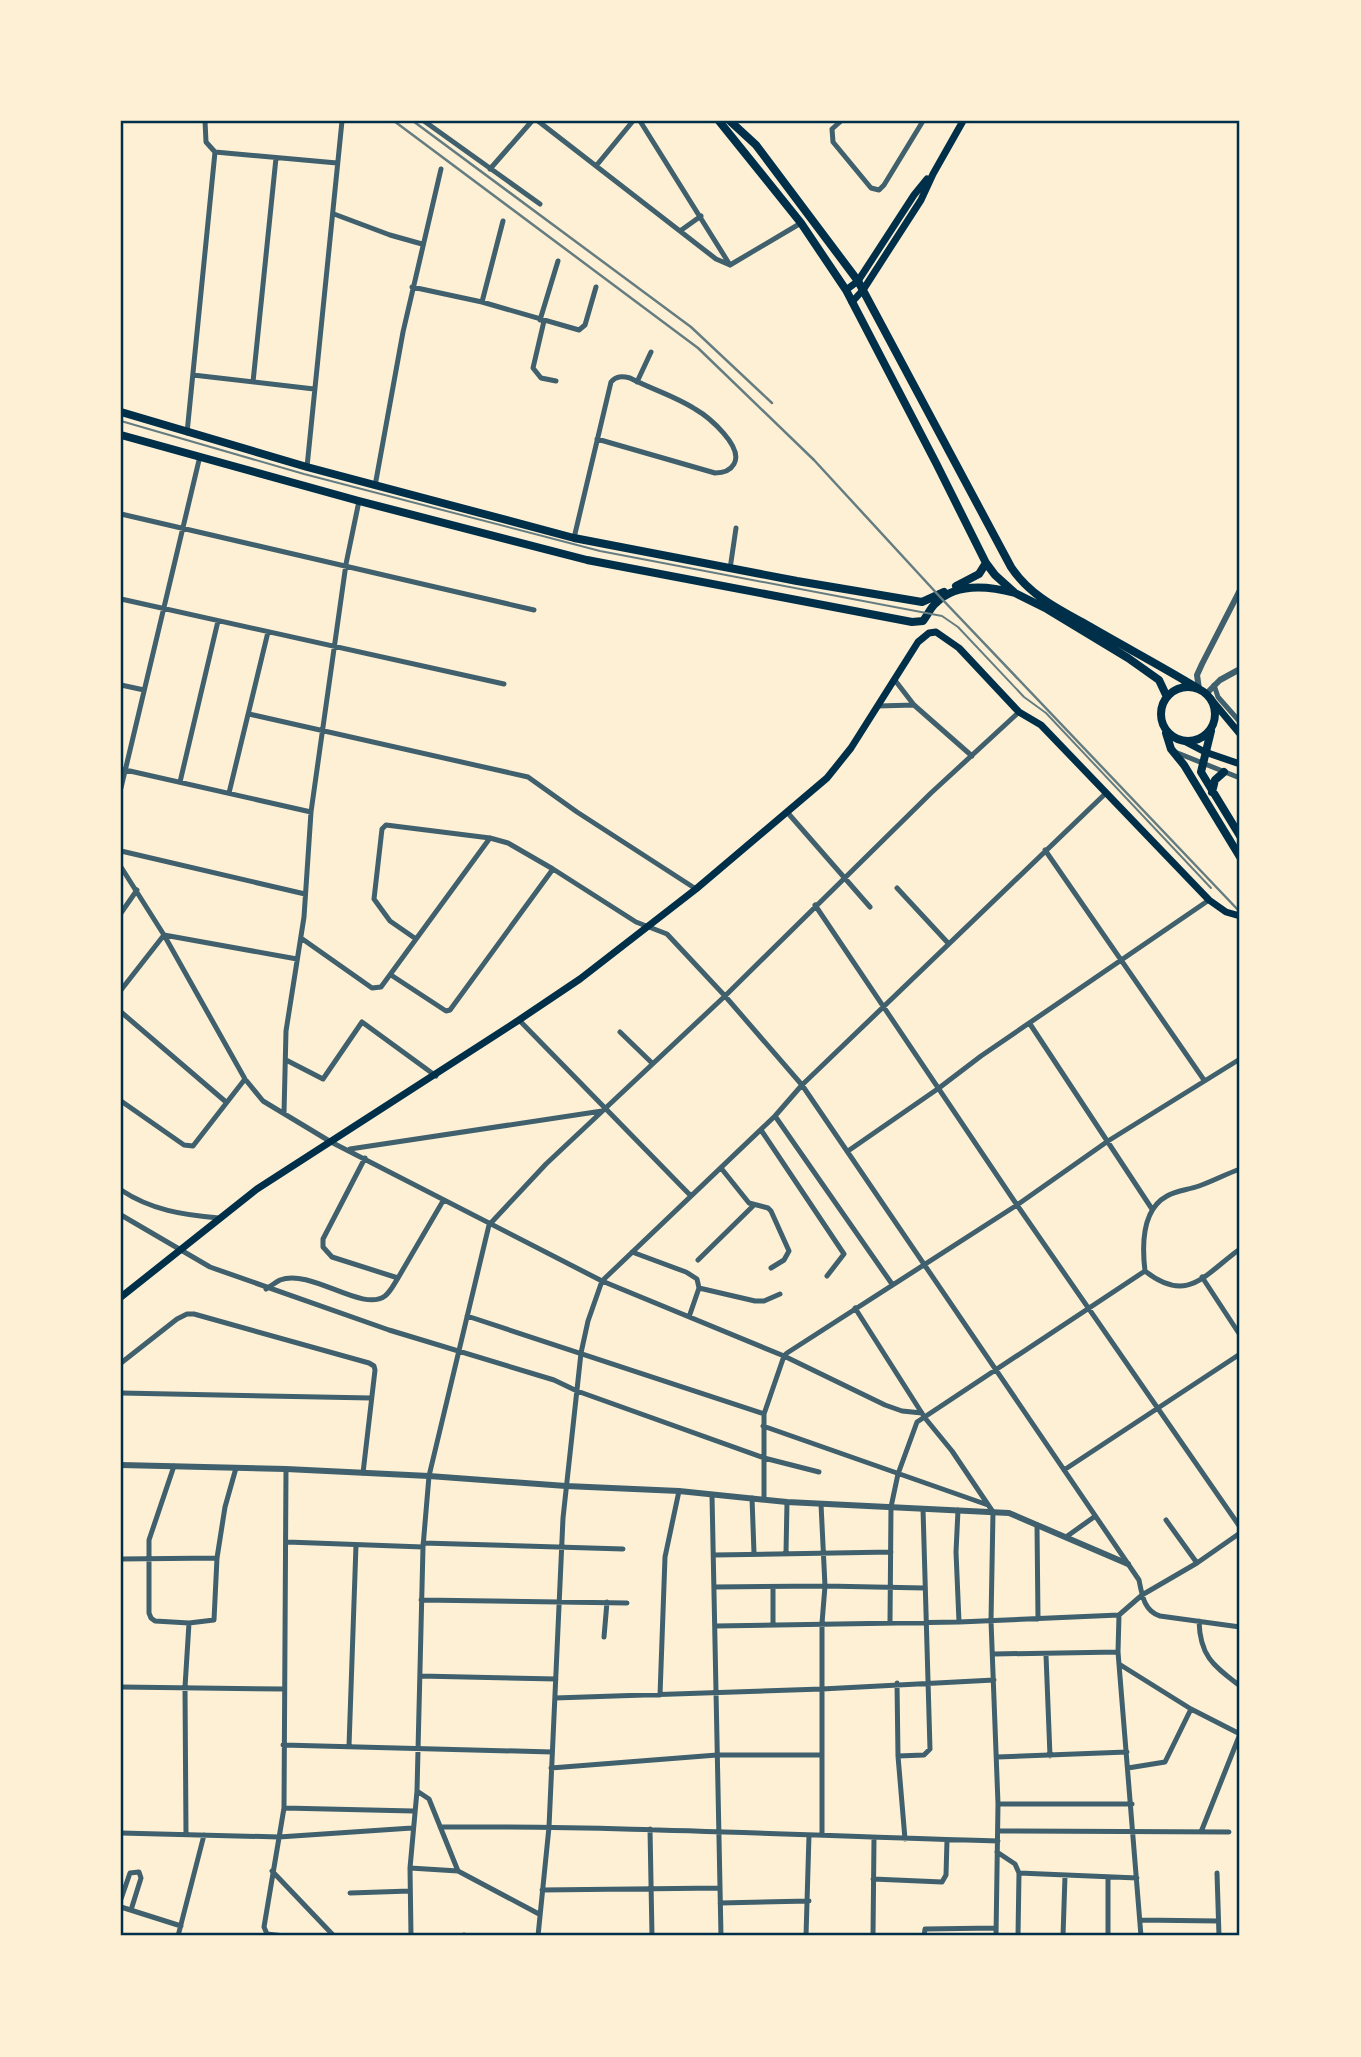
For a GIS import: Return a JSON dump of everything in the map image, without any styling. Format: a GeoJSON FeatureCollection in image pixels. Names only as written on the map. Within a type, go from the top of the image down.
{"type":"FeatureCollection","features":[{"type":"Feature","properties":{"kind":"main road"},"geometry":{"type":"LineString","coordinates":[[719,121],[801,223],[846,290],[986,563],[995,575],[1015,593],[1128,658],[1159,680],[1167,697]]}},
{"type":"Feature","properties":{"kind":"main road"},"geometry":{"type":"LineString","coordinates":[[730,121],[755,145],[858,281],[1017,576],[1036,594],[1205,694],[1240,734]]}},
{"type":"Feature","properties":{"kind":"main road"},"geometry":{"type":"LineString","coordinates":[[852,302],[863,290],[921,200],[963,121]]}},
{"type":"Feature","properties":{"kind":"main road"},"geometry":{"type":"LineString","coordinates":[[846,290],[858,281],[914,195],[933,174]]}},
{"type":"Feature","properties":{"kind":"main road"},"geometry":{"type":"LineString","coordinates":[[900,394],[915,386]]}},
{"type":"Feature","properties":{"kind":"main road"},"geometry":{"type":"LineString","coordinates":[[121,412],[375,486],[574,538],[730,569],[922,602],[970,580],[979,574],[986,563]]}},
{"type":"Feature","properties":{"kind":"main road"},"geometry":{"type":"LineString","coordinates":[[121,435],[359,502],[587,560],[912,622],[923,621],[934,604],[957,590],[974,587],[1015,593]]}},
{"type":"Feature","properties":{"kind":"main road"},"geometry":{"type":"LineString","coordinates":[[936,463],[952,455]]}},
{"type":"Feature","properties":{"kind":"main road"},"geometry":{"type":"LineString","coordinates":[[970,530],[987,520]]}},
{"type":"Feature","properties":{"kind":"main road"},"geometry":{"type":"LineString","coordinates":[[121,1297],[257,1189],[436,1076],[580,979],[696,889],[827,778],[878,706],[918,642],[929,633],[936,632],[952,642],[1019,712],[1041,724],[1209,900],[1236,915]]}},
{"type":"Feature","properties":{"kind":"main road"},"geometry":{"type":"LineString","coordinates":[[1240,836],[1202,776],[1202,762],[1215,709],[1205,694],[1181,687],[1167,697],[1160,710],[1161,722],[1172,751],[1184,765],[1240,857]]}},
{"type":"Feature","properties":{"kind":"main road"},"geometry":{"type":"LineString","coordinates":[[1184,741],[1200,739],[1212,728]]}},
{"type":"Feature","properties":{"kind":"main road"},"geometry":{"type":"LineString","coordinates":[[1165,730],[1172,737],[1205,752],[1240,764]]}},
{"type":"Feature","properties":{"kind":"main road"},"geometry":{"type":"LineString","coordinates":[[1212,792],[1215,780],[1224,772]]}},
{"type":"Feature","properties":{"kind":"street"},"geometry":{"type":"LineString","coordinates":[[205,121],[206,142],[215,152],[337,163]]}},
{"type":"Feature","properties":{"kind":"street"},"geometry":{"type":"LineString","coordinates":[[307,467],[342,121]]}},
{"type":"Feature","properties":{"kind":"street"},"geometry":{"type":"LineString","coordinates":[[424,121],[540,204]]}},
{"type":"Feature","properties":{"kind":"street"},"geometry":{"type":"LineString","coordinates":[[490,169],[532,121]]}},
{"type":"Feature","properties":{"kind":"street"},"geometry":{"type":"LineString","coordinates":[[538,121],[680,231],[730,265]]}},
{"type":"Feature","properties":{"kind":"street"},"geometry":{"type":"LineString","coordinates":[[596,166],[633,121]]}},
{"type":"Feature","properties":{"kind":"street"},"geometry":{"type":"LineString","coordinates":[[640,121],[730,265]]}},
{"type":"Feature","properties":{"kind":"street"},"geometry":{"type":"LineString","coordinates":[[841,121],[832,129],[831,137],[866,182],[879,190],[923,121]]}},
{"type":"Feature","properties":{"kind":"street"},"geometry":{"type":"LineString","coordinates":[[187,433],[215,152]]}},
{"type":"Feature","properties":{"kind":"street"},"geometry":{"type":"LineString","coordinates":[[253,382],[276,158]]}},
{"type":"Feature","properties":{"kind":"street"},"geometry":{"type":"LineString","coordinates":[[375,486],[412,287],[441,169]]}},
{"type":"Feature","properties":{"kind":"street"},"geometry":{"type":"LineString","coordinates":[[334,214],[422,244]]}},
{"type":"Feature","properties":{"kind":"street"},"geometry":{"type":"LineString","coordinates":[[680,231],[701,216]]}},
{"type":"Feature","properties":{"kind":"street"},"geometry":{"type":"LineString","coordinates":[[482,302],[503,221]]}},
{"type":"Feature","properties":{"kind":"street"},"geometry":{"type":"LineString","coordinates":[[730,265],[801,223]]}},
{"type":"Feature","properties":{"kind":"street"},"geometry":{"type":"LineString","coordinates":[[556,381],[541,378],[533,368],[542,320],[558,261]]}},
{"type":"Feature","properties":{"kind":"street"},"geometry":{"type":"LineString","coordinates":[[412,287],[482,302],[582,330],[587,322],[596,287]]}},
{"type":"Feature","properties":{"kind":"street"},"geometry":{"type":"LineString","coordinates":[[638,382],[651,352]]}},
{"type":"Feature","properties":{"kind":"street"},"geometry":{"type":"LineString","coordinates":[[193,375],[314,389]]}},
{"type":"Feature","properties":{"kind":"street"},"geometry":{"type":"LineString","coordinates":[[574,538],[597,439],[611,383],[614,379],[624,376],[703,415],[731,442],[736,453],[734,463],[726,471],[715,473],[597,439]]}},
{"type":"Feature","properties":{"kind":"street"},"geometry":{"type":"LineString","coordinates":[[121,788],[123,769],[185,527],[200,456]]}},
{"type":"Feature","properties":{"kind":"street"},"geometry":{"type":"LineString","coordinates":[[284,1113],[288,1010],[301,938],[311,812],[346,564],[359,502]]}},
{"type":"Feature","properties":{"kind":"street"},"geometry":{"type":"LineString","coordinates":[[121,514],[346,564],[534,610]]}},
{"type":"Feature","properties":{"kind":"street"},"geometry":{"type":"LineString","coordinates":[[730,569],[736,528]]}},
{"type":"Feature","properties":{"kind":"street"},"geometry":{"type":"LineString","coordinates":[[1240,590],[1197,675],[1205,694],[1240,669]]}},
{"type":"Feature","properties":{"kind":"street"},"geometry":{"type":"LineString","coordinates":[[121,599],[504,684]]}},
{"type":"Feature","properties":{"kind":"street"},"geometry":{"type":"LineString","coordinates":[[180,782],[218,621]]}},
{"type":"Feature","properties":{"kind":"street"},"geometry":{"type":"LineString","coordinates":[[229,793],[268,632]]}},
{"type":"Feature","properties":{"kind":"street"},"geometry":{"type":"LineString","coordinates":[[894,679],[914,705],[972,756]]}},
{"type":"Feature","properties":{"kind":"street"},"geometry":{"type":"LineString","coordinates":[[121,685],[144,690]]}},
{"type":"Feature","properties":{"kind":"street"},"geometry":{"type":"LineString","coordinates":[[1214,685],[1218,697],[1240,722]]}},
{"type":"Feature","properties":{"kind":"street"},"geometry":{"type":"LineString","coordinates":[[878,706],[914,705]]}},
{"type":"Feature","properties":{"kind":"street"},"geometry":{"type":"LineString","coordinates":[[411,1936],[410,1868],[413,1811],[417,1791],[423,1545],[429,1476],[489,1224],[529,1181],[1019,712]]}},
{"type":"Feature","properties":{"kind":"street"},"geometry":{"type":"LineString","coordinates":[[249,714],[528,776],[577,812],[696,889]]}},
{"type":"Feature","properties":{"kind":"street"},"geometry":{"type":"LineString","coordinates":[[1172,751],[1240,778]]}},
{"type":"Feature","properties":{"kind":"street"},"geometry":{"type":"LineString","coordinates":[[123,769],[311,812]]}},
{"type":"Feature","properties":{"kind":"street"},"geometry":{"type":"LineString","coordinates":[[538,1936],[549,1826],[558,1601],[566,1486],[581,1353],[588,1321],[602,1281],[761,1130],[802,1085],[948,943],[1106,793]]}},
{"type":"Feature","properties":{"kind":"street"},"geometry":{"type":"LineString","coordinates":[[787,812],[870,907]]}},
{"type":"Feature","properties":{"kind":"street"},"geometry":{"type":"LineString","coordinates":[[416,939],[390,921],[374,899],[384,826],[388,824],[490,838],[508,843],[636,922],[667,934],[802,1085],[1139,1580],[1146,1607],[1156,1615],[1240,1627]]}},
{"type":"Feature","properties":{"kind":"street"},"geometry":{"type":"LineString","coordinates":[[301,938],[372,988],[381,987],[490,838]]}},
{"type":"Feature","properties":{"kind":"street"},"geometry":{"type":"LineString","coordinates":[[1045,850],[1205,1080]]}},
{"type":"Feature","properties":{"kind":"street"},"geometry":{"type":"LineString","coordinates":[[121,851],[305,894]]}},
{"type":"Feature","properties":{"kind":"street"},"geometry":{"type":"LineString","coordinates":[[121,867],[164,934],[245,1079],[260,1098],[331,1142],[602,1281],[784,1356],[885,1405],[923,1415]]}},
{"type":"Feature","properties":{"kind":"street"},"geometry":{"type":"LineString","coordinates":[[391,975],[446,1011],[450,1010],[553,869]]}},
{"type":"Feature","properties":{"kind":"street"},"geometry":{"type":"LineString","coordinates":[[897,888],[948,943]]}},
{"type":"Feature","properties":{"kind":"street"},"geometry":{"type":"LineString","coordinates":[[121,913],[137,890]]}},
{"type":"Feature","properties":{"kind":"street"},"geometry":{"type":"LineString","coordinates":[[848,1151],[1209,900]]}},
{"type":"Feature","properties":{"kind":"street"},"geometry":{"type":"LineString","coordinates":[[816,905],[1017,1205],[1240,1527]]}},
{"type":"Feature","properties":{"kind":"street"},"geometry":{"type":"LineString","coordinates":[[1236,915],[1240,922]]}},
{"type":"Feature","properties":{"kind":"street"},"geometry":{"type":"LineString","coordinates":[[164,934],[297,959]]}},
{"type":"Feature","properties":{"kind":"street"},"geometry":{"type":"LineString","coordinates":[[121,990],[164,934]]}},
{"type":"Feature","properties":{"kind":"street"},"geometry":{"type":"LineString","coordinates":[[121,1012],[226,1102]]}},
{"type":"Feature","properties":{"kind":"street"},"geometry":{"type":"LineString","coordinates":[[519,1020],[604,1110],[690,1195]]}},
{"type":"Feature","properties":{"kind":"street"},"geometry":{"type":"LineString","coordinates":[[286,1060],[324,1079],[361,1022],[436,1076]]}},
{"type":"Feature","properties":{"kind":"street"},"geometry":{"type":"LineString","coordinates":[[1030,1024],[1152,1209]]}},
{"type":"Feature","properties":{"kind":"street"},"geometry":{"type":"LineString","coordinates":[[620,1032],[653,1063]]}},
{"type":"Feature","properties":{"kind":"street"},"geometry":{"type":"LineString","coordinates":[[764,1499],[764,1414],[784,1356],[1017,1205],[1108,1141],[1240,1059]]}},
{"type":"Feature","properties":{"kind":"street"},"geometry":{"type":"LineString","coordinates":[[121,1101],[188,1146],[197,1143],[245,1079]]}},
{"type":"Feature","properties":{"kind":"street"},"geometry":{"type":"LineString","coordinates":[[348,1150],[604,1110]]}},
{"type":"Feature","properties":{"kind":"street"},"geometry":{"type":"LineString","coordinates":[[775,1116],[892,1284]]}},
{"type":"Feature","properties":{"kind":"street"},"geometry":{"type":"LineString","coordinates":[[761,1130],[845,1254],[827,1276]]}},
{"type":"Feature","properties":{"kind":"street"},"geometry":{"type":"LineString","coordinates":[[365,1158],[323,1239],[323,1247],[332,1256],[398,1278]]}},
{"type":"Feature","properties":{"kind":"street"},"geometry":{"type":"LineString","coordinates":[[721,1168],[753,1206]]}},
{"type":"Feature","properties":{"kind":"street"},"geometry":{"type":"LineString","coordinates":[[1145,1271],[1143,1238],[1152,1209],[1168,1195],[1240,1169]]}},
{"type":"Feature","properties":{"kind":"street"},"geometry":{"type":"LineString","coordinates":[[121,1189],[135,1199],[166,1211],[219,1218]]}},
{"type":"Feature","properties":{"kind":"street"},"geometry":{"type":"LineString","coordinates":[[267,1289],[281,1279],[299,1278],[364,1298],[378,1299],[386,1295],[443,1201]]}},
{"type":"Feature","properties":{"kind":"street"},"geometry":{"type":"LineString","coordinates":[[698,1260],[753,1206],[763,1206],[771,1211],[788,1246],[788,1256],[771,1268]]}},
{"type":"Feature","properties":{"kind":"street"},"geometry":{"type":"LineString","coordinates":[[121,1215],[205,1265],[267,1289],[458,1353],[534,1374],[764,1458],[819,1472]]}},
{"type":"Feature","properties":{"kind":"street"},"geometry":{"type":"LineString","coordinates":[[1145,1271],[1167,1285],[1181,1287],[1192,1284],[1240,1249]]}},
{"type":"Feature","properties":{"kind":"street"},"geometry":{"type":"LineString","coordinates":[[632,1252],[693,1275],[699,1288],[689,1317]]}},
{"type":"Feature","properties":{"kind":"street"},"geometry":{"type":"LineString","coordinates":[[891,1623],[891,1507],[898,1474],[917,1422],[923,1415],[1145,1271]]}},
{"type":"Feature","properties":{"kind":"street"},"geometry":{"type":"LineString","coordinates":[[1202,1277],[1240,1335]]}},
{"type":"Feature","properties":{"kind":"street"},"geometry":{"type":"LineString","coordinates":[[699,1288],[755,1301],[764,1301],[779,1294]]}},
{"type":"Feature","properties":{"kind":"street"},"geometry":{"type":"LineString","coordinates":[[855,1308],[923,1415],[952,1451],[993,1512],[991,1621],[998,1804],[996,1936]]}},
{"type":"Feature","properties":{"kind":"street"},"geometry":{"type":"LineString","coordinates":[[121,1363],[177,1319],[194,1314],[369,1363],[375,1370],[363,1473]]}},
{"type":"Feature","properties":{"kind":"street"},"geometry":{"type":"LineString","coordinates":[[467,1316],[764,1414]]}},
{"type":"Feature","properties":{"kind":"street"},"geometry":{"type":"LineString","coordinates":[[1064,1470],[1240,1354]]}},
{"type":"Feature","properties":{"kind":"street"},"geometry":{"type":"LineString","coordinates":[[121,1394],[372,1398]]}},
{"type":"Feature","properties":{"kind":"street"},"geometry":{"type":"LineString","coordinates":[[763,1426],[988,1505]]}},
{"type":"Feature","properties":{"kind":"street"},"geometry":{"type":"LineString","coordinates":[[121,1465],[429,1476],[679,1491],[787,1502],[1009,1513],[1128,1564]]}},
{"type":"Feature","properties":{"kind":"street"},"geometry":{"type":"LineString","coordinates":[[174,1466],[149,1540],[151,1618],[155,1621],[188,1623],[212,1622],[216,1618],[218,1558],[225,1507],[236,1468]]}},
{"type":"Feature","properties":{"kind":"street"},"geometry":{"type":"LineString","coordinates":[[285,1936],[267,1934],[265,1931],[272,1871],[284,1808],[286,1469]]}},
{"type":"Feature","properties":{"kind":"street"},"geometry":{"type":"LineString","coordinates":[[660,1695],[665,1557],[679,1491]]}},
{"type":"Feature","properties":{"kind":"street"},"geometry":{"type":"LineString","coordinates":[[712,1494],[721,1936]]}},
{"type":"Feature","properties":{"kind":"street"},"geometry":{"type":"LineString","coordinates":[[752,1498],[754,1553]]}},
{"type":"Feature","properties":{"kind":"street"},"geometry":{"type":"LineString","coordinates":[[786,1553],[787,1502]]}},
{"type":"Feature","properties":{"kind":"street"},"geometry":{"type":"LineString","coordinates":[[821,1504],[825,1586],[822,1623],[822,1835]]}},
{"type":"Feature","properties":{"kind":"street"},"geometry":{"type":"LineString","coordinates":[[898,1756],[924,1755],[929,1752],[923,1509]]}},
{"type":"Feature","properties":{"kind":"street"},"geometry":{"type":"LineString","coordinates":[[958,1510],[956,1552],[959,1622]]}},
{"type":"Feature","properties":{"kind":"street"},"geometry":{"type":"LineString","coordinates":[[1066,1537],[1094,1517]]}},
{"type":"Feature","properties":{"kind":"street"},"geometry":{"type":"LineString","coordinates":[[1166,1520],[1197,1563]]}},
{"type":"Feature","properties":{"kind":"street"},"geometry":{"type":"LineString","coordinates":[[1037,1525],[1038,1619]]}},
{"type":"Feature","properties":{"kind":"street"},"geometry":{"type":"LineString","coordinates":[[715,1626],[924,1623],[1119,1615],[1142,1595],[1197,1563],[1240,1533]]}},
{"type":"Feature","properties":{"kind":"street"},"geometry":{"type":"LineString","coordinates":[[287,1542],[624,1549]]}},
{"type":"Feature","properties":{"kind":"street"},"geometry":{"type":"LineString","coordinates":[[349,1746],[356,1545]]}},
{"type":"Feature","properties":{"kind":"street"},"geometry":{"type":"LineString","coordinates":[[714,1555],[891,1552]]}},
{"type":"Feature","properties":{"kind":"street"},"geometry":{"type":"LineString","coordinates":[[121,1559],[218,1558]]}},
{"type":"Feature","properties":{"kind":"street"},"geometry":{"type":"LineString","coordinates":[[714,1587],[924,1588]]}},
{"type":"Feature","properties":{"kind":"street"},"geometry":{"type":"LineString","coordinates":[[773,1587],[773,1624]]}},
{"type":"Feature","properties":{"kind":"street"},"geometry":{"type":"LineString","coordinates":[[421,1600],[627,1603]]}},
{"type":"Feature","properties":{"kind":"street"},"geometry":{"type":"LineString","coordinates":[[604,1637],[607,1602]]}},
{"type":"Feature","properties":{"kind":"street"},"geometry":{"type":"LineString","coordinates":[[1119,1615],[1118,1652],[1135,1833],[1141,1936]]}},
{"type":"Feature","properties":{"kind":"street"},"geometry":{"type":"LineString","coordinates":[[1199,1622],[1199,1633],[1212,1664],[1240,1686]]}},
{"type":"Feature","properties":{"kind":"street"},"geometry":{"type":"LineString","coordinates":[[186,1833],[185,1687],[188,1623]]}},
{"type":"Feature","properties":{"kind":"street"},"geometry":{"type":"LineString","coordinates":[[994,1654],[1118,1652]]}},
{"type":"Feature","properties":{"kind":"street"},"geometry":{"type":"LineString","coordinates":[[1046,1655],[1050,1756]]}},
{"type":"Feature","properties":{"kind":"street"},"geometry":{"type":"LineString","coordinates":[[1119,1664],[1191,1709],[1240,1734],[1201,1832]]}},
{"type":"Feature","properties":{"kind":"street"},"geometry":{"type":"LineString","coordinates":[[419,1676],[555,1679]]}},
{"type":"Feature","properties":{"kind":"street"},"geometry":{"type":"LineString","coordinates":[[555,1698],[994,1680]]}},
{"type":"Feature","properties":{"kind":"street"},"geometry":{"type":"LineString","coordinates":[[897,1684],[898,1756],[905,1839]]}},
{"type":"Feature","properties":{"kind":"street"},"geometry":{"type":"LineString","coordinates":[[121,1687],[284,1689]]}},
{"type":"Feature","properties":{"kind":"street"},"geometry":{"type":"LineString","coordinates":[[1128,1768],[1165,1762],[1191,1709]]}},
{"type":"Feature","properties":{"kind":"street"},"geometry":{"type":"LineString","coordinates":[[283,1745],[552,1752]]}},
{"type":"Feature","properties":{"kind":"street"},"geometry":{"type":"LineString","coordinates":[[997,1757],[1127,1752]]}},
{"type":"Feature","properties":{"kind":"street"},"geometry":{"type":"LineString","coordinates":[[551,1768],[717,1755],[822,1755]]}},
{"type":"Feature","properties":{"kind":"street"},"geometry":{"type":"LineString","coordinates":[[417,1791],[429,1799],[458,1871]]}},
{"type":"Feature","properties":{"kind":"street"},"geometry":{"type":"LineString","coordinates":[[998,1804],[1132,1804]]}},
{"type":"Feature","properties":{"kind":"street"},"geometry":{"type":"LineString","coordinates":[[284,1808],[413,1811]]}},
{"type":"Feature","properties":{"kind":"street"},"geometry":{"type":"LineString","coordinates":[[440,1827],[549,1826],[998,1841]]}},
{"type":"Feature","properties":{"kind":"street"},"geometry":{"type":"LineString","coordinates":[[121,1833],[279,1838],[412,1828]]}},
{"type":"Feature","properties":{"kind":"street"},"geometry":{"type":"LineString","coordinates":[[650,1829],[652,1936]]}},
{"type":"Feature","properties":{"kind":"street"},"geometry":{"type":"LineString","coordinates":[[998,1831],[1230,1832]]}},
{"type":"Feature","properties":{"kind":"street"},"geometry":{"type":"LineString","coordinates":[[178,1936],[204,1835]]}},
{"type":"Feature","properties":{"kind":"street"},"geometry":{"type":"LineString","coordinates":[[806,1936],[809,1835]]}},
{"type":"Feature","properties":{"kind":"street"},"geometry":{"type":"LineString","coordinates":[[873,1936],[874,1838]]}},
{"type":"Feature","properties":{"kind":"street"},"geometry":{"type":"LineString","coordinates":[[873,1879],[942,1882],[946,1875],[947,1840]]}},
{"type":"Feature","properties":{"kind":"street"},"geometry":{"type":"LineString","coordinates":[[998,1852],[1015,1864],[1019,1873],[1018,1936]]}},
{"type":"Feature","properties":{"kind":"street"},"geometry":{"type":"LineString","coordinates":[[410,1868],[458,1871],[539,1914]]}},
{"type":"Feature","properties":{"kind":"street"},"geometry":{"type":"LineString","coordinates":[[272,1871],[334,1936]]}},
{"type":"Feature","properties":{"kind":"street"},"geometry":{"type":"LineString","coordinates":[[121,1899],[130,1873],[139,1872],[141,1878],[131,1910]]}},
{"type":"Feature","properties":{"kind":"street"},"geometry":{"type":"LineString","coordinates":[[1019,1873],[1136,1878]]}},
{"type":"Feature","properties":{"kind":"street"},"geometry":{"type":"LineString","coordinates":[[1217,1873],[1219,1936]]}},
{"type":"Feature","properties":{"kind":"street"},"geometry":{"type":"LineString","coordinates":[[1063,1936],[1065,1876]]}},
{"type":"Feature","properties":{"kind":"street"},"geometry":{"type":"LineString","coordinates":[[1108,1878],[1108,1936]]}},
{"type":"Feature","properties":{"kind":"street"},"geometry":{"type":"LineString","coordinates":[[542,1890],[720,1888]]}},
{"type":"Feature","properties":{"kind":"street"},"geometry":{"type":"LineString","coordinates":[[350,1893],[410,1891]]}},
{"type":"Feature","properties":{"kind":"street"},"geometry":{"type":"LineString","coordinates":[[720,1903],[809,1901]]}},
{"type":"Feature","properties":{"kind":"street"},"geometry":{"type":"LineString","coordinates":[[121,1908],[181,1926]]}},
{"type":"Feature","properties":{"kind":"street"},"geometry":{"type":"LineString","coordinates":[[1140,1920],[1218,1921]]}},
{"type":"Feature","properties":{"kind":"street"},"geometry":{"type":"LineString","coordinates":[[924,1933],[996,1928]]}},
{"type":"Feature","properties":{"kind":"tram line"},"geometry":{"type":"LineString","coordinates":[[121,421],[304,474],[600,551],[942,616],[958,627],[1024,697],[1046,713],[1211,888]]}},
{"type":"Feature","properties":{"kind":"railway"},"geometry":{"type":"LineString","coordinates":[[394,121],[698,348],[814,460],[941,598],[1240,912]]}},
{"type":"Feature","properties":{"kind":"railway"},"geometry":{"type":"LineString","coordinates":[[413,121],[691,327],[772,403]]}}]}
